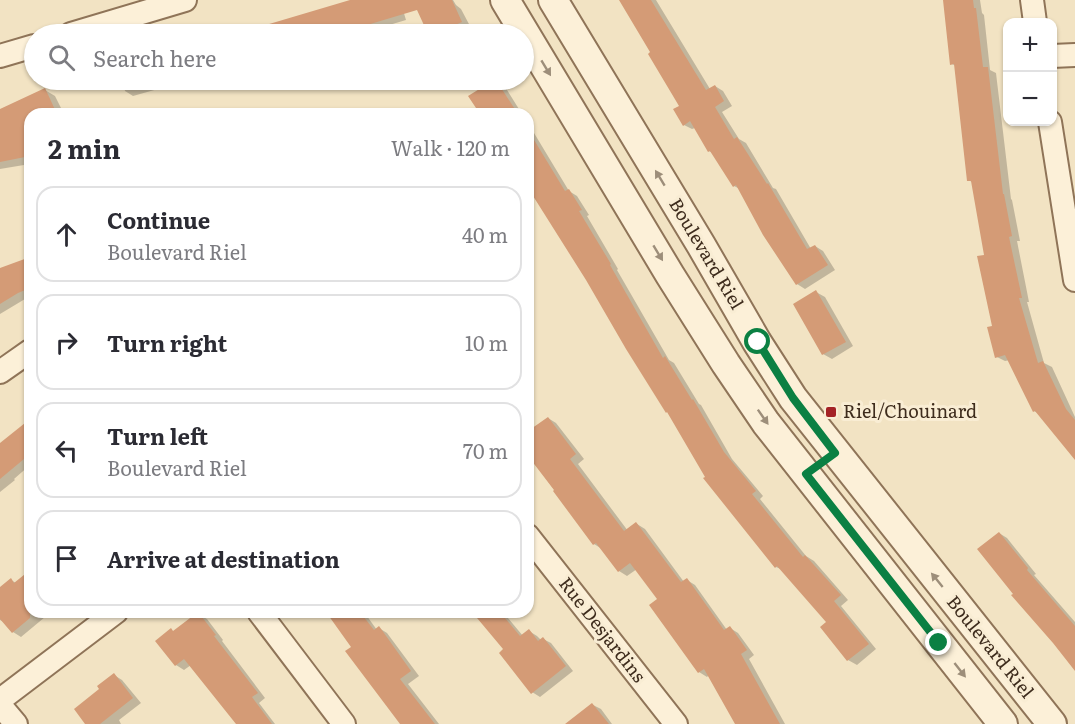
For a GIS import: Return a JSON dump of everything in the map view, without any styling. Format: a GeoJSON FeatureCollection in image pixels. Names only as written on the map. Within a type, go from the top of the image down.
{"type":"FeatureCollection","features":[{"type":"Feature","properties":{"kind":"street"},"geometry":{"type":"LineString","coordinates":[[105,24],[185,0]]}},
{"type":"Feature","properties":{"kind":"street","name":"Boulevard Riel"},"geometry":{"type":"LineString","coordinates":[[505,0],[519,24]]}},
{"type":"Feature","properties":{"kind":"street","name":"Boulevard Riel"},"geometry":{"type":"LineString","coordinates":[[553,0],[793,398],[1052,724]]}},
{"type":"Feature","properties":{"kind":"street"},"geometry":{"type":"LineString","coordinates":[[1032,0],[1034,18]]}},
{"type":"Feature","properties":{"kind":"street"},"geometry":{"type":"LineString","coordinates":[[0,56],[24,48]]}},
{"type":"Feature","properties":{"kind":"street","name":"Boulevard Riel"},"geometry":{"type":"LineString","coordinates":[[534,48],[670,275],[766,423],[1003,724]]}},
{"type":"Feature","properties":{"kind":"street"},"geometry":{"type":"LineString","coordinates":[[1057,56],[1075,55]]}},
{"type":"Feature","properties":{"kind":"street"},"geometry":{"type":"LineString","coordinates":[[1051,126],[1075,280]]}},
{"type":"Feature","properties":{"kind":"street"},"geometry":{"type":"LineString","coordinates":[[0,372],[24,355]]}},
{"type":"Feature","properties":{"kind":"street"},"geometry":{"type":"LineString","coordinates":[[806,474],[835,453]]}},
{"type":"Feature","properties":{"kind":"street","name":"Rue Desjardins"},"geometry":{"type":"LineString","coordinates":[[534,544],[676,724]]}},
{"type":"Feature","properties":{"kind":"street"},"geometry":{"type":"LineString","coordinates":[[0,700],[108,618]]}},
{"type":"Feature","properties":{"kind":"street"},"geometry":{"type":"LineString","coordinates":[[264,618],[344,724]]}},
{"type":"Feature","properties":{"kind":"street"},"geometry":{"type":"LineString","coordinates":[[0,705],[16,724]]}},
{"type":"Feature","properties":{"kind":"building"},"geometry":{"type":"Polygon","coordinates":[[[350,0],[452,0],[462,22],[423,24],[417,10],[370,24],[269,24],[350,0]]]}},
{"type":"Feature","properties":{"kind":"building"},"geometry":{"type":"Polygon","coordinates":[[[619,0],[651,0],[706,90],[715,85],[724,101],[715,107],[734,139],[737,137],[768,183],[807,249],[815,245],[828,265],[796,285],[763,235],[736,185],[733,187],[710,151],[708,152],[690,121],[683,126],[673,109],[679,106],[619,0]]]}},
{"type":"Feature","properties":{"kind":"building"},"geometry":{"type":"Polygon","coordinates":[[[943,0],[973,0],[974,8],[976,8],[983,67],[988,67],[1003,194],[1012,236],[1009,237],[1022,298],[1019,298],[1038,363],[1043,361],[1066,409],[1075,420],[1075,460],[1035,411],[1033,412],[1005,355],[995,358],[987,327],[992,326],[977,256],[984,255],[971,181],[967,181],[954,64],[950,65],[943,0]]]}},
{"type":"Feature","properties":{"kind":"building"},"geometry":{"type":"Polygon","coordinates":[[[41,90],[46,90],[54,108],[24,108],[24,157],[0,162],[0,109],[41,90]]]}},
{"type":"Feature","properties":{"kind":"building"},"geometry":{"type":"Polygon","coordinates":[[[478,90],[502,90],[514,108],[476,108],[468,96],[478,90]]]}},
{"type":"Feature","properties":{"kind":"building"},"geometry":{"type":"Polygon","coordinates":[[[534,140],[565,191],[569,189],[582,210],[579,211],[663,358],[665,356],[693,399],[724,452],[756,491],[752,494],[803,557],[805,555],[841,595],[834,601],[869,644],[847,661],[820,627],[826,622],[777,566],[775,568],[703,478],[705,477],[667,412],[626,349],[534,198],[534,140]]]}},
{"type":"Feature","properties":{"kind":"building"},"geometry":{"type":"Polygon","coordinates":[[[24,259],[24,290],[0,304],[0,268],[24,259]]]}},
{"type":"Feature","properties":{"kind":"building"},"geometry":{"type":"Polygon","coordinates":[[[816,290],[846,342],[822,355],[793,304],[816,290]]]}},
{"type":"Feature","properties":{"kind":"building"},"geometry":{"type":"Polygon","coordinates":[[[548,417],[576,454],[570,459],[624,531],[636,522],[681,582],[687,578],[724,630],[730,626],[747,650],[741,654],[780,724],[735,724],[704,669],[698,673],[649,605],[657,599],[630,563],[618,572],[596,543],[593,545],[534,464],[534,427],[548,417]]]}},
{"type":"Feature","properties":{"kind":"building"},"geometry":{"type":"Polygon","coordinates":[[[24,424],[24,459],[0,479],[0,443],[24,424]]]}},
{"type":"Feature","properties":{"kind":"building"},"geometry":{"type":"Polygon","coordinates":[[[999,532],[1028,568],[1027,570],[1075,626],[1075,671],[1011,595],[1013,594],[977,549],[999,532]]]}},
{"type":"Feature","properties":{"kind":"building"},"geometry":{"type":"Polygon","coordinates":[[[24,575],[24,618],[30,618],[12,633],[0,619],[0,587],[11,578],[14,583],[24,575]]]}},
{"type":"Feature","properties":{"kind":"building"},"geometry":{"type":"Polygon","coordinates":[[[190,618],[203,618],[258,693],[252,697],[272,724],[236,724],[184,659],[175,666],[155,641],[171,628],[173,631],[190,618]]]}},
{"type":"Feature","properties":{"kind":"building"},"geometry":{"type":"Polygon","coordinates":[[[330,618],[365,618],[374,630],[379,626],[411,671],[400,679],[435,724],[400,724],[345,651],[351,647],[330,618]]]}},
{"type":"Feature","properties":{"kind":"building"},"geometry":{"type":"Polygon","coordinates":[[[477,618],[505,618],[520,636],[529,629],[538,641],[543,637],[566,666],[531,694],[499,653],[503,649],[477,618]]]}},
{"type":"Feature","properties":{"kind":"building"},"geometry":{"type":"Polygon","coordinates":[[[114,673],[133,698],[100,724],[85,724],[74,709],[99,689],[97,686],[114,673]]]}},
{"type":"Feature","properties":{"kind":"building"},"geometry":{"type":"Polygon","coordinates":[[[592,703],[609,724],[565,724],[592,703]]]}},
{"type":"Feature","properties":{"kind":"place","name":"Riel/Chouinard"},"geometry":{"type":"Point","coordinates":[831,412]}},
{"type":"Feature","properties":{"kind":"route"},"geometry":{"type":"LineString","coordinates":[[758,342],[793,398],[835,453],[806,474],[939,643]]}}]}
